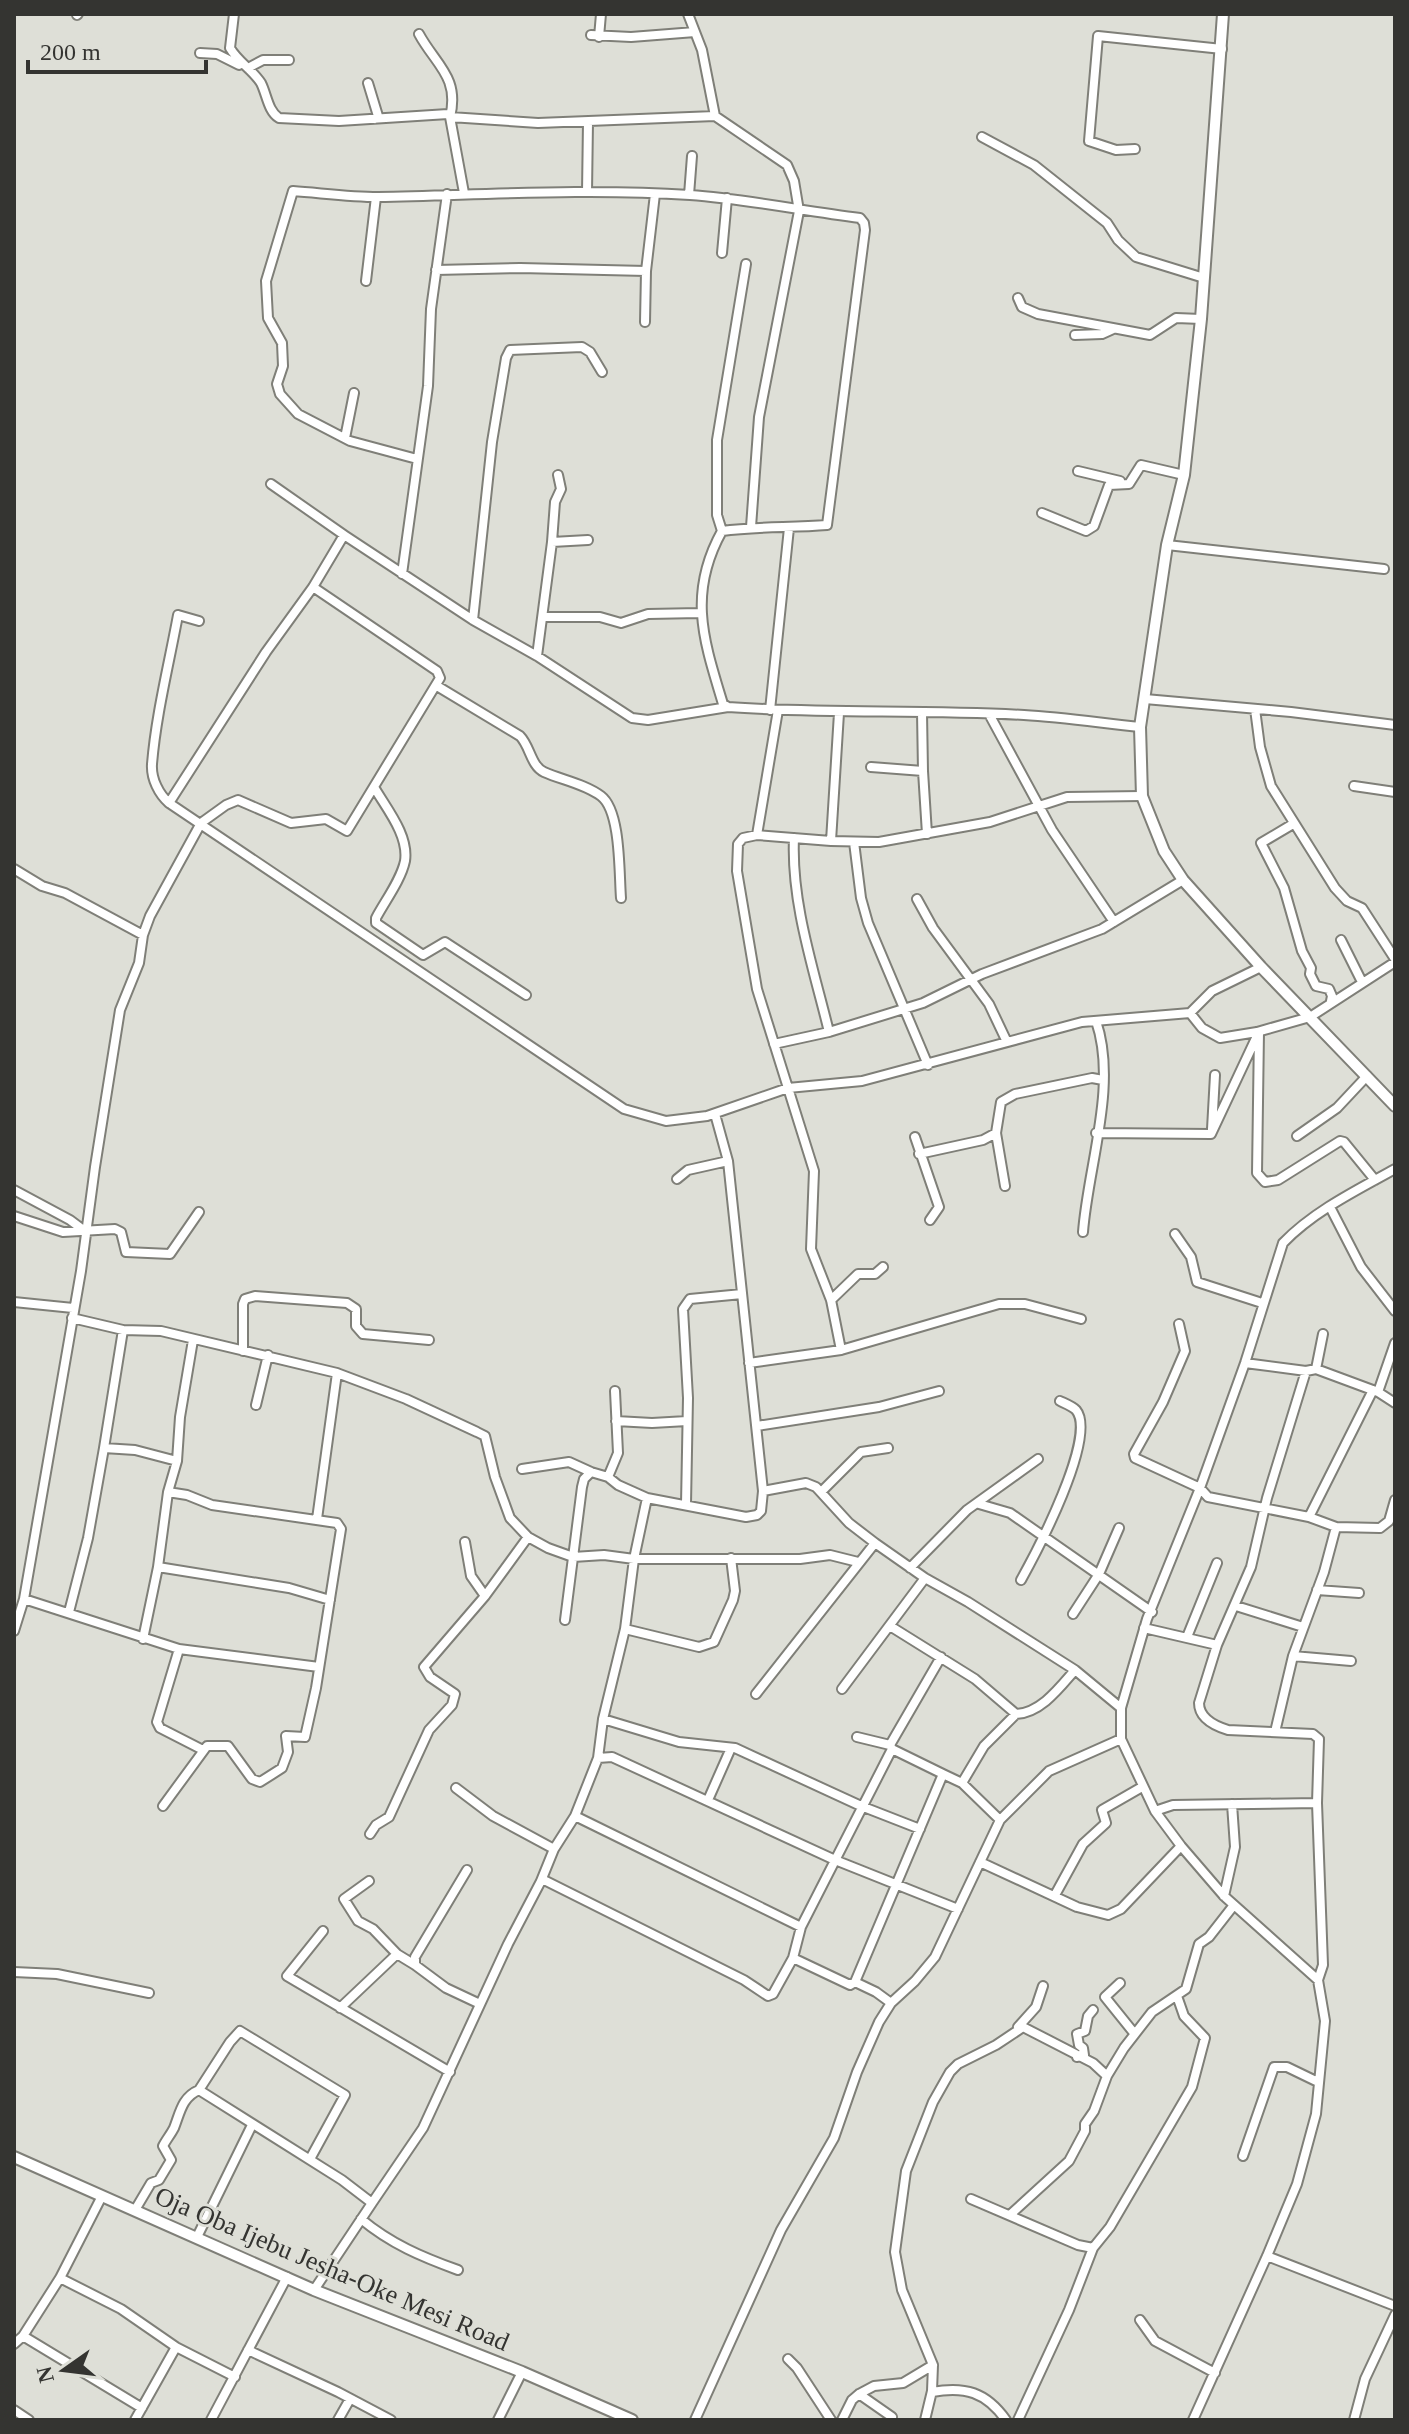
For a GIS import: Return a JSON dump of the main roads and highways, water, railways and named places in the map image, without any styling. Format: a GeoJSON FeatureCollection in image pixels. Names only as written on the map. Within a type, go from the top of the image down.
{"type":"FeatureCollection","features":[{"type":"Feature","properties":{"kind":"main road"},"geometry":{"type":"LineString","coordinates":[[1223,14],[1201,319],[1184,475],[1167,545],[1140,727],[1142,796],[1164,851],[1183,880],[1261,967],[1395,1106]]}},
{"type":"Feature","properties":{"kind":"main road","name":"Oja Oba Ijebu Jesha-Oke Mesi Road"},"geometry":{"type":"LineString","coordinates":[[14,2157],[314,2290],[522,2372],[632,2420]]}}]}
